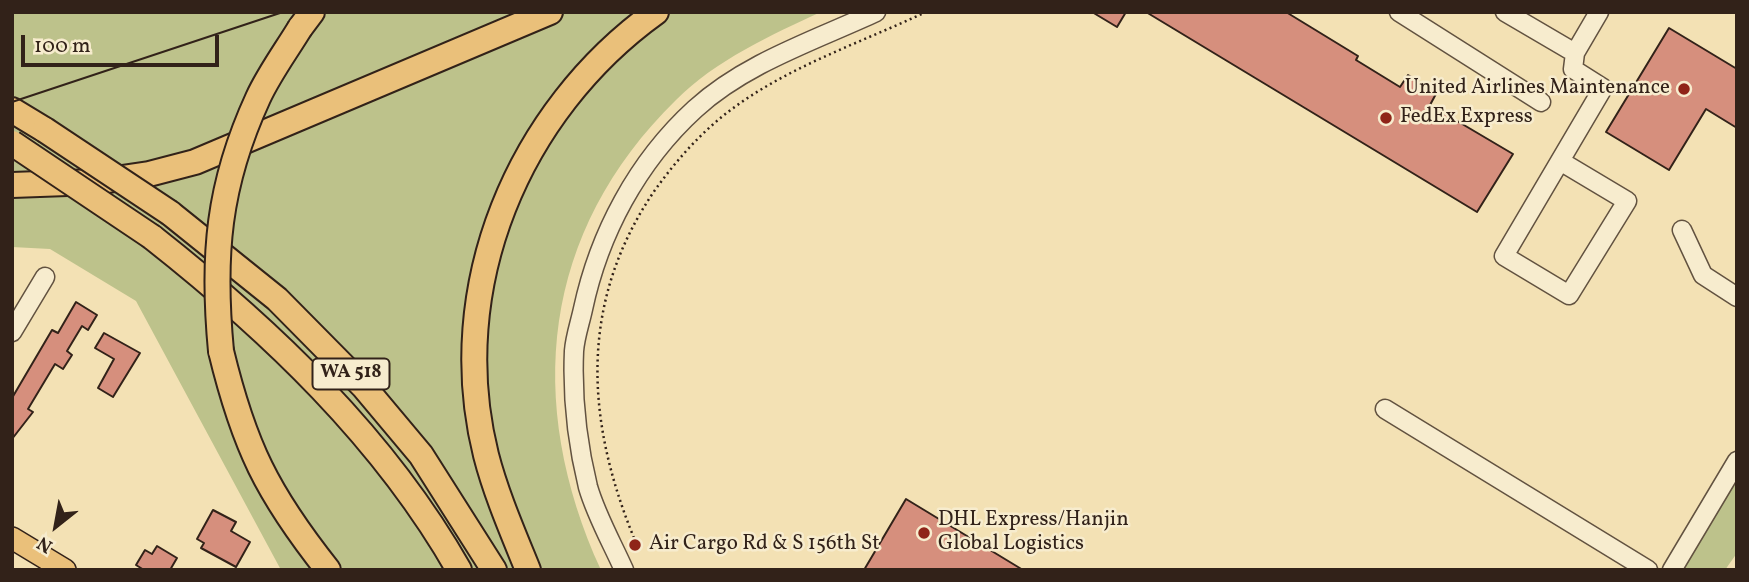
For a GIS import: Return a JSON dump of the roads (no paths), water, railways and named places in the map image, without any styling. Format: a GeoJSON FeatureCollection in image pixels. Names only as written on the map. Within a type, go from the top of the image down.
{"type":"FeatureCollection","features":[{"type":"Feature","properties":{"kind":"highway"},"geometry":{"type":"LineString","coordinates":[[12,185],[95,181],[149,174],[195,162],[550,12]]}},
{"type":"Feature","properties":{"kind":"highway"},"geometry":{"type":"LineString","coordinates":[[528,570],[486,455],[478,403],[476,347],[482,277],[502,208],[527,153],[593,64],[625,34],[656,12]]}},
{"type":"Feature","properties":{"kind":"highway"},"geometry":{"type":"LineString","coordinates":[[306,20],[259,96],[226,186],[218,222],[215,292],[221,351],[245,438],[261,473],[290,522],[328,570]]}},
{"type":"Feature","properties":{"kind":"highway","name":"WA 518"},"geometry":{"type":"LineString","coordinates":[[12,110],[170,213],[276,299],[364,387],[421,455],[494,570]]}},
{"type":"Feature","properties":{"kind":"highway","name":"WA 518"},"geometry":{"type":"LineString","coordinates":[[12,144],[152,236],[229,298],[309,376],[383,458],[459,570]]}},
{"type":"Feature","properties":{"kind":"main road"},"geometry":{"type":"LineString","coordinates":[[12,538],[65,570]]}},
{"type":"Feature","properties":{"kind":"street"},"geometry":{"type":"LineString","coordinates":[[624,570],[589,491],[577,437],[574,399],[574,348],[591,273],[607,231],[662,143],[695,108],[732,81],[762,65],[876,12]]}},
{"type":"Feature","properties":{"kind":"street"},"geometry":{"type":"LineString","coordinates":[[1399,12],[1541,102]]}},
{"type":"Feature","properties":{"kind":"street"},"geometry":{"type":"LineString","coordinates":[[1505,12],[1575,53]]}},
{"type":"Feature","properties":{"kind":"street"},"geometry":{"type":"LineString","coordinates":[[1560,161],[1627,201],[1569,295],[1504,256],[1603,88],[1573,68],[1575,53],[1598,12]]}},
{"type":"Feature","properties":{"kind":"street"},"geometry":{"type":"LineString","coordinates":[[1682,230],[1703,275],[1737,297]]}},
{"type":"Feature","properties":{"kind":"street"},"geometry":{"type":"LineString","coordinates":[[12,332],[45,277]]}},
{"type":"Feature","properties":{"kind":"street"},"geometry":{"type":"LineString","coordinates":[[1385,409],[1648,570]]}},
{"type":"Feature","properties":{"kind":"street"},"geometry":{"type":"LineString","coordinates":[[1672,570],[1737,461]]}},
{"type":"Feature","properties":{"kind":"tram line"},"geometry":{"type":"LineString","coordinates":[[12,102],[283,12]]}},
{"type":"Feature","properties":{"kind":"place","name":"United Airlines Maintenance"},"geometry":{"type":"Point","coordinates":[1684,89]}},
{"type":"Feature","properties":{"kind":"place","name":"FedEx Express"},"geometry":{"type":"Point","coordinates":[1386,118]}},
{"type":"Feature","properties":{"kind":"place","name":"DHL Express/Hanjin Global Logistics"},"geometry":{"type":"Point","coordinates":[924,533]}},
{"type":"Feature","properties":{"kind":"place","name":"Air Cargo Rd & S 156th St"},"geometry":{"type":"Point","coordinates":[635,545]}}]}
